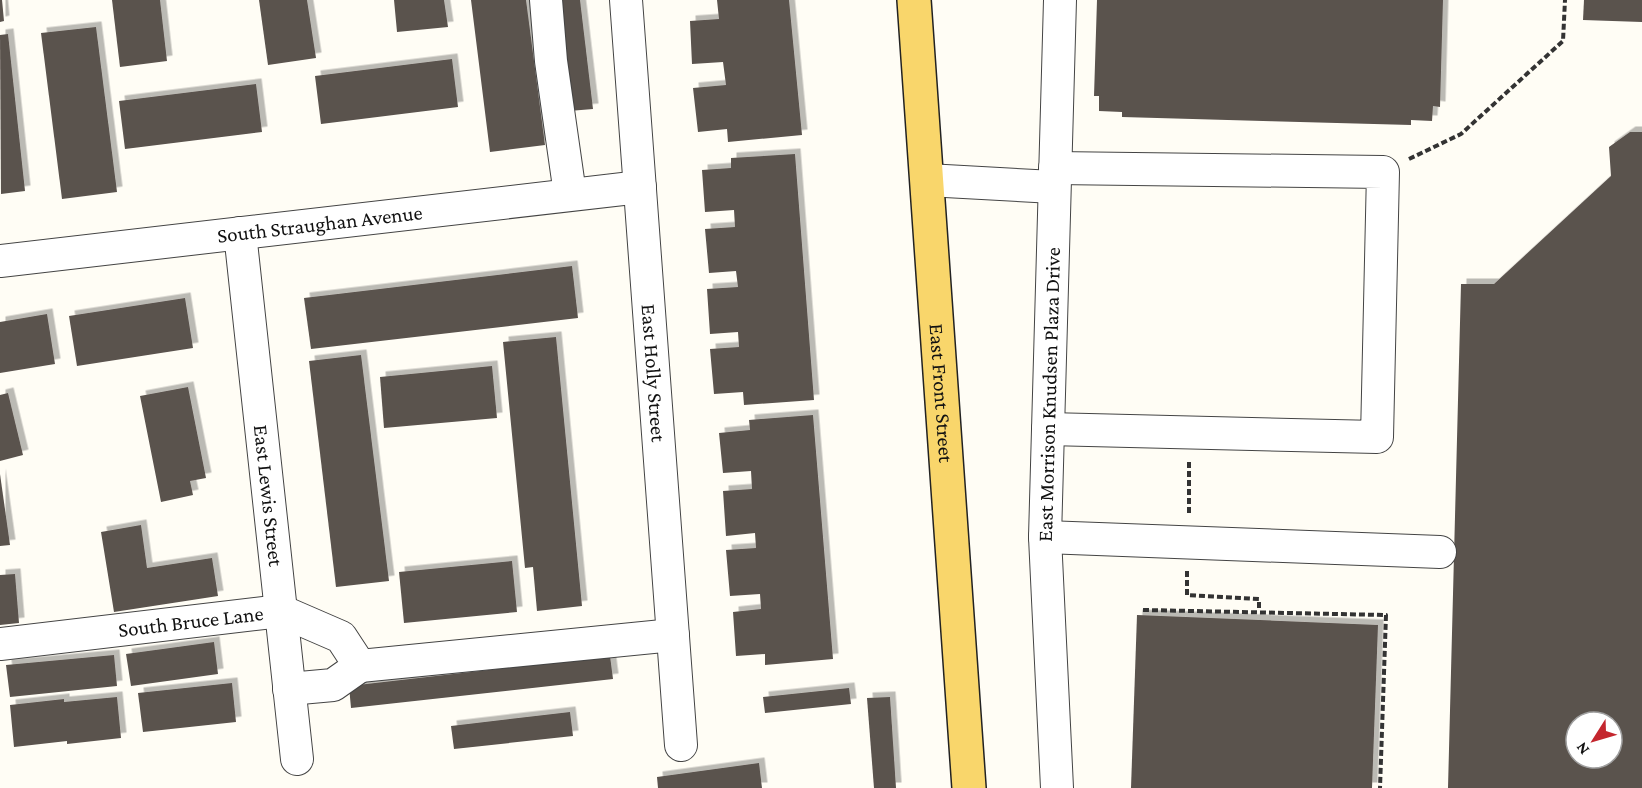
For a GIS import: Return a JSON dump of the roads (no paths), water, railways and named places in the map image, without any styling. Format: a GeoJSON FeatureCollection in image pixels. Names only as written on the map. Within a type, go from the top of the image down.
{"type":"FeatureCollection","features":[{"type":"Feature","properties":{"kind":"main road","name":"East Front Street"},"geometry":{"type":"LineString","coordinates":[[914,0],[969,788]]}},
{"type":"Feature","properties":{"kind":"street"},"geometry":{"type":"LineString","coordinates":[[546,0],[551,62],[570,194]]}},
{"type":"Feature","properties":{"kind":"street","name":"East Holly Street"},"geometry":{"type":"LineString","coordinates":[[626,0],[681,745]]}},
{"type":"Feature","properties":{"kind":"street","name":"East Morrison Knudsen Plaza Drive"},"geometry":{"type":"LineString","coordinates":[[1057,788],[1045,537],[1059,0]]}},
{"type":"Feature","properties":{"kind":"street"},"geometry":{"type":"LineString","coordinates":[[927,180],[1383,171],[1377,437],[1048,429]]}},
{"type":"Feature","properties":{"kind":"street","name":"South Straughan Avenue"},"geometry":{"type":"LineString","coordinates":[[0,261],[640,187]]}},
{"type":"Feature","properties":{"kind":"street","name":"East Lewis Street"},"geometry":{"type":"LineString","coordinates":[[240,233],[297,759]]}},
{"type":"Feature","properties":{"kind":"street"},"geometry":{"type":"LineString","coordinates":[[1045,537],[1440,552]]}},
{"type":"Feature","properties":{"kind":"street","name":"South Bruce Lane"},"geometry":{"type":"LineString","coordinates":[[0,644],[281,611],[341,637],[360,666]]}},
{"type":"Feature","properties":{"kind":"street"},"geometry":{"type":"LineString","coordinates":[[289,689],[333,685],[360,666],[673,635]]}}]}
